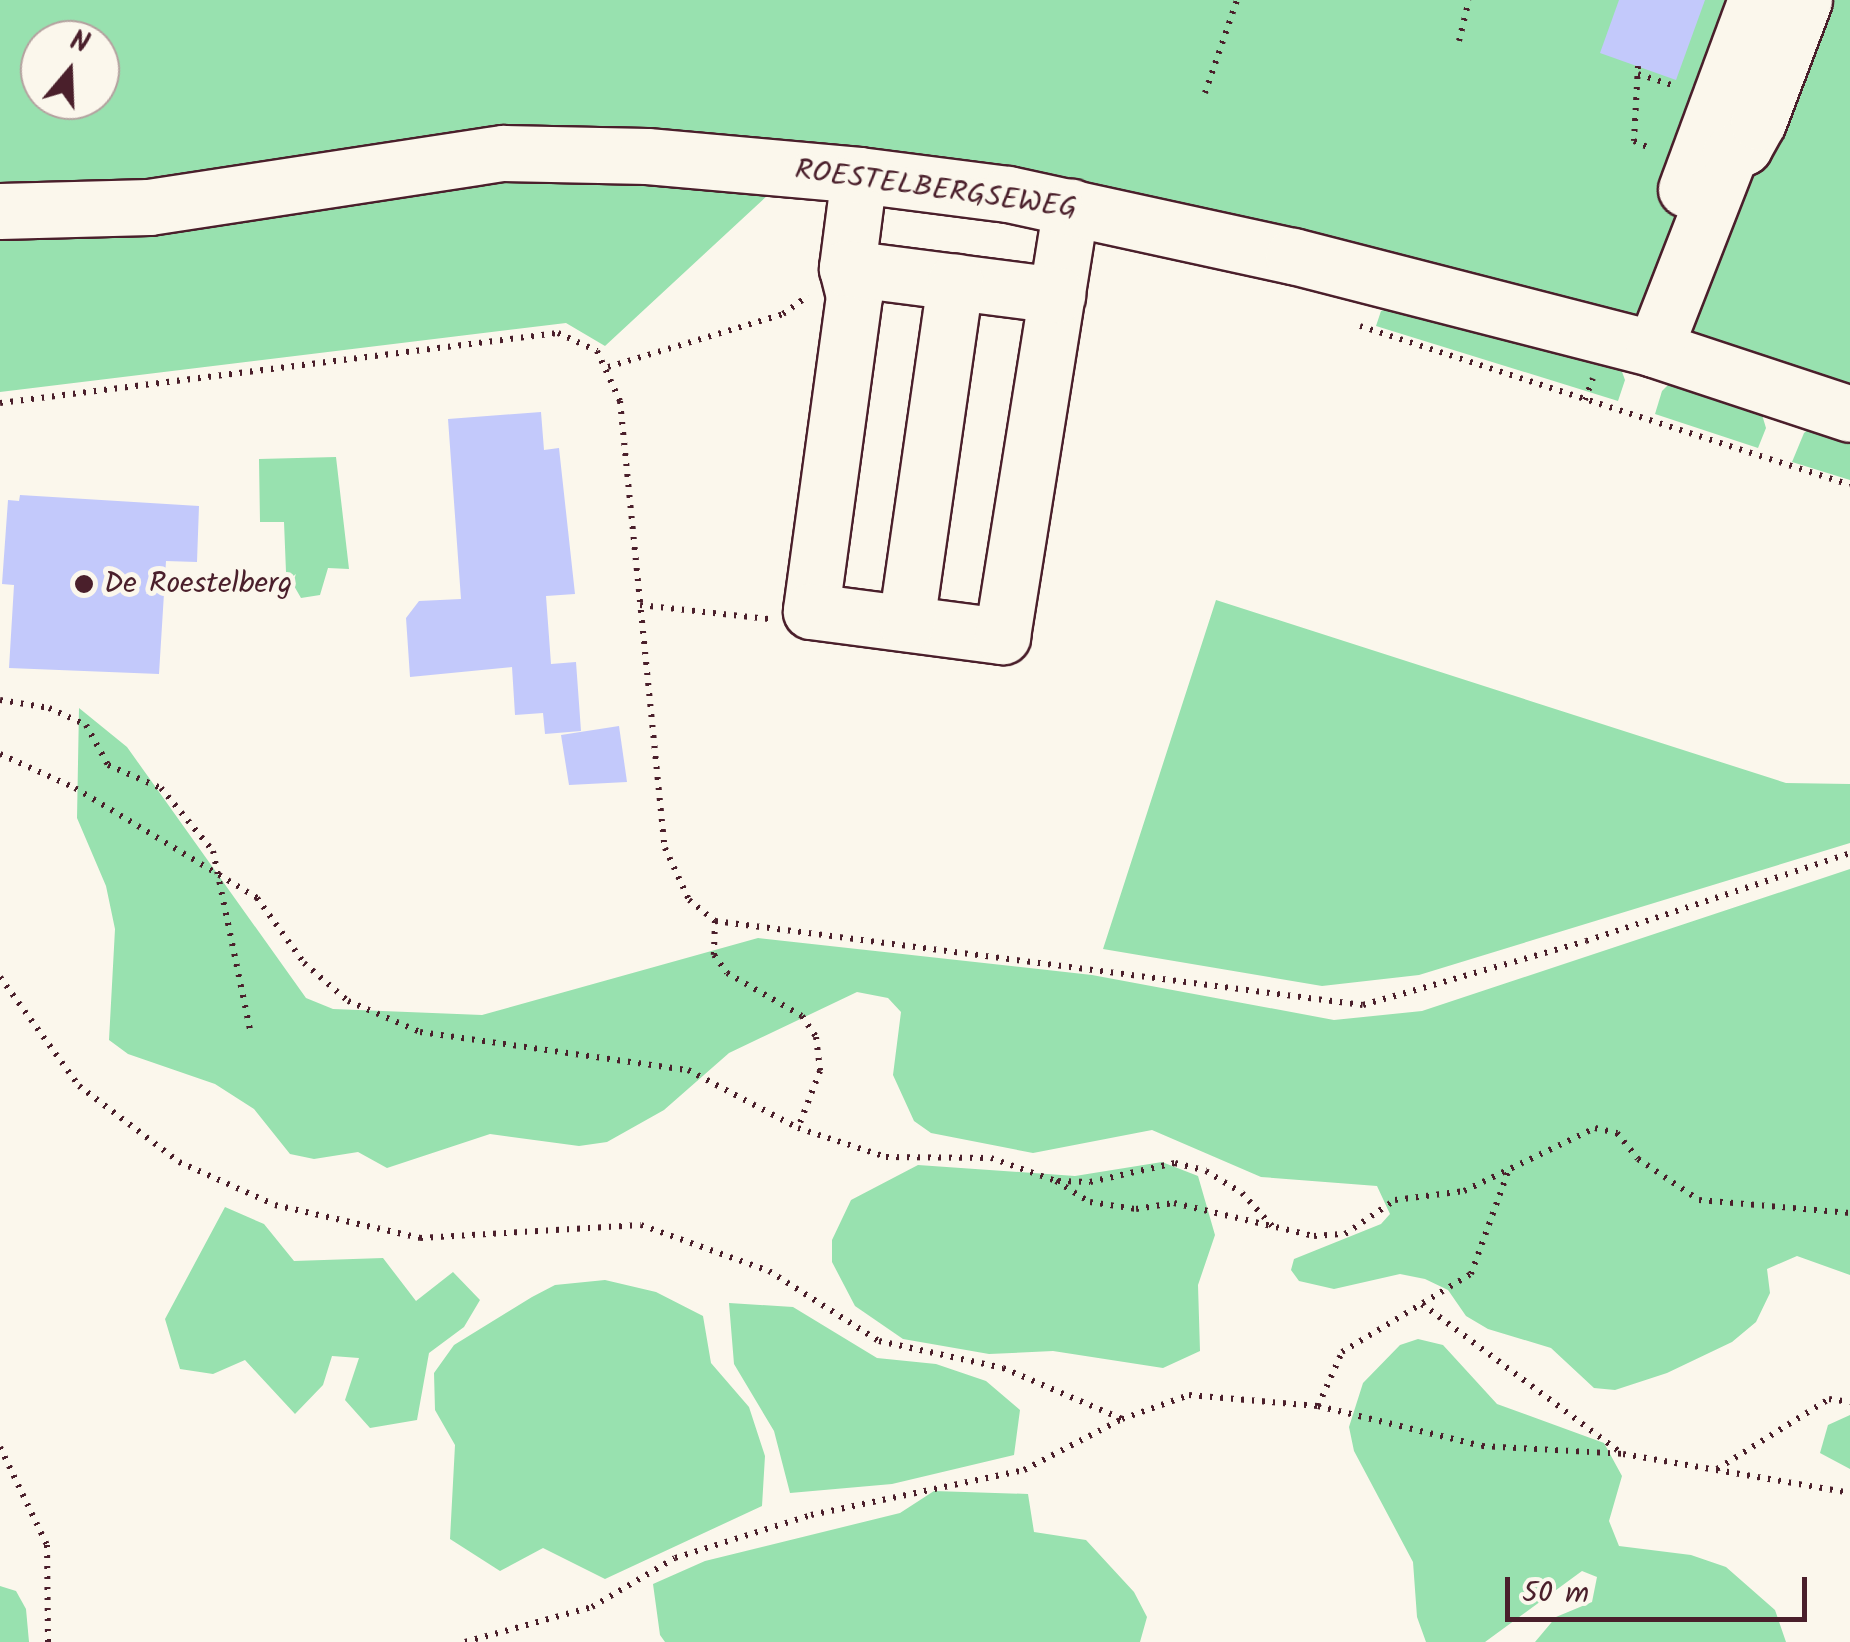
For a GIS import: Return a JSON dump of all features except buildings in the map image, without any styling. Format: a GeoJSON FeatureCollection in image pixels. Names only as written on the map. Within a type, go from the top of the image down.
{"type":"FeatureCollection","features":[{"type":"Feature","properties":{"kind":"street"},"geometry":{"type":"LineString","coordinates":[[1641,346],[1756,0]]}},
{"type":"Feature","properties":{"kind":"street"},"geometry":{"type":"LineString","coordinates":[[1641,346],[1730,154],[1744,147],[1758,122],[1804,0]]}},
{"type":"Feature","properties":{"kind":"street","name":"ROESTELBERGSEWEG"},"geometry":{"type":"LineString","coordinates":[[0,210],[149,208],[503,152],[648,156],[859,175],[1072,207],[1641,346],[1850,414]]}},
{"type":"Feature","properties":{"kind":"street"},"geometry":{"type":"LineString","coordinates":[[859,175],[847,268],[854,296],[811,611],[1002,636],[1072,207]]}},
{"type":"Feature","properties":{"kind":"street"},"geometry":{"type":"LineString","coordinates":[[847,268],[1057,296]]}},
{"type":"Feature","properties":{"kind":"street"},"geometry":{"type":"LineString","coordinates":[[906,624],[955,282]]}},
{"type":"Feature","properties":{"kind":"path"},"geometry":{"type":"LineString","coordinates":[[1204,93],[1238,0]]}},
{"type":"Feature","properties":{"kind":"path"},"geometry":{"type":"LineString","coordinates":[[1459,41],[1469,0]]}},
{"type":"Feature","properties":{"kind":"path"},"geometry":{"type":"LineString","coordinates":[[1662,153],[1634,141],[1638,70],[1682,89]]}},
{"type":"Feature","properties":{"kind":"path"},"geometry":{"type":"LineString","coordinates":[[608,367],[782,314],[847,268]]}},
{"type":"Feature","properties":{"kind":"path"},"geometry":{"type":"LineString","coordinates":[[1354,324],[1850,485]]}},
{"type":"Feature","properties":{"kind":"path"},"geometry":{"type":"LineString","coordinates":[[0,403],[558,333],[598,351],[620,401],[665,848],[689,900],[715,921],[1364,1005],[1586,941],[1850,852]]}},
{"type":"Feature","properties":{"kind":"path"},"geometry":{"type":"LineString","coordinates":[[640,605],[794,623],[811,611]]}},
{"type":"Feature","properties":{"kind":"path"},"geometry":{"type":"LineString","coordinates":[[0,700],[49,708],[86,725],[108,765],[161,788],[213,851],[250,1029]]}},
{"type":"Feature","properties":{"kind":"path"},"geometry":{"type":"LineString","coordinates":[[0,754],[76,788],[257,898],[304,963],[348,1001],[420,1032],[688,1070],[798,1128],[886,1157],[991,1158],[1056,1182],[1090,1202],[1136,1209],[1174,1203],[1314,1236],[1345,1234],[1395,1200],[1464,1191],[1594,1128],[1617,1134],[1638,1159],[1699,1200],[1850,1212]]}},
{"type":"Feature","properties":{"kind":"path"},"geometry":{"type":"LineString","coordinates":[[715,921],[714,955],[726,973],[802,1016],[816,1037],[820,1071],[798,1128]]}},
{"type":"Feature","properties":{"kind":"path"},"geometry":{"type":"LineString","coordinates":[[0,976],[79,1086],[179,1162],[275,1204],[420,1238],[642,1225],[769,1270],[879,1341],[1004,1368],[1122,1419]]}},
{"type":"Feature","properties":{"kind":"path"},"geometry":{"type":"LineString","coordinates":[[1056,1182],[1090,1182],[1174,1163],[1206,1171],[1242,1193],[1272,1226]]}},
{"type":"Feature","properties":{"kind":"path"},"geometry":{"type":"LineString","coordinates":[[1318,1406],[1342,1352],[1472,1274],[1491,1205],[1510,1169]]}},
{"type":"Feature","properties":{"kind":"path"},"geometry":{"type":"LineString","coordinates":[[1422,1304],[1623,1454]]}},
{"type":"Feature","properties":{"kind":"path"},"geometry":{"type":"LineString","coordinates":[[465,1642],[592,1608],[675,1558],[811,1515],[1024,1470],[1122,1419],[1190,1396],[1318,1406],[1482,1446],[1623,1454],[1850,1492]]}},
{"type":"Feature","properties":{"kind":"path"},"geometry":{"type":"LineString","coordinates":[[1716,1470],[1829,1399],[1850,1402]]}},
{"type":"Feature","properties":{"kind":"path"},"geometry":{"type":"LineString","coordinates":[[0,1447],[47,1545],[48,1642]]}},
{"type":"Feature","properties":{"kind":"green space"},"geometry":{"type":"Polygon","coordinates":[[[0,0],[1850,0],[1850,396],[836,152],[0,198],[0,0]]]}},
{"type":"Feature","properties":{"kind":"green space"},"geometry":{"type":"Polygon","coordinates":[[[494,172],[782,182],[605,346],[566,323],[0,392],[0,233],[494,172]]]}},
{"type":"Feature","properties":{"kind":"green space"},"geometry":{"type":"Polygon","coordinates":[[[1407,303],[1616,355],[1625,380],[1618,401],[1376,326],[1381,311],[1407,303]]]}},
{"type":"Feature","properties":{"kind":"green space"},"geometry":{"type":"Polygon","coordinates":[[[1681,372],[1757,398],[1766,428],[1758,448],[1655,414],[1662,391],[1681,372]]]}},
{"type":"Feature","properties":{"kind":"green space"},"geometry":{"type":"Polygon","coordinates":[[[1820,420],[1850,431],[1850,480],[1792,462],[1804,433],[1820,420]]]}},
{"type":"Feature","properties":{"kind":"green space"},"geometry":{"type":"Polygon","coordinates":[[[336,457],[349,569],[328,568],[320,595],[301,598],[286,572],[284,522],[260,522],[259,459],[336,457]]]}},
{"type":"Feature","properties":{"kind":"green space"},"geometry":{"type":"Polygon","coordinates":[[[1216,600],[1786,783],[1850,784],[1850,843],[1419,975],[1322,986],[1103,949],[1216,600]]]}},
{"type":"Feature","properties":{"kind":"green space"},"geometry":{"type":"Polygon","coordinates":[[[79,708],[127,747],[306,998],[333,1009],[482,1015],[758,938],[1092,975],[1334,1020],[1422,1011],[1850,869],[1850,1275],[1797,1256],[1767,1269],[1770,1293],[1756,1322],[1732,1342],[1667,1373],[1615,1390],[1594,1388],[1551,1348],[1488,1329],[1466,1316],[1448,1290],[1425,1279],[1400,1274],[1334,1289],[1299,1281],[1291,1270],[1294,1259],[1381,1224],[1390,1214],[1377,1186],[1261,1177],[1152,1130],[1033,1153],[931,1133],[914,1121],[893,1075],[901,1012],[888,998],[857,992],[729,1053],[664,1110],[607,1142],[579,1146],[490,1134],[387,1168],[358,1152],[314,1159],[290,1154],[254,1109],[215,1084],[128,1054],[109,1040],[115,929],[106,886],[77,818],[79,708]]]}},
{"type":"Feature","properties":{"kind":"green space"},"geometry":{"type":"Polygon","coordinates":[[[1162,1162],[1198,1176],[1215,1235],[1198,1285],[1200,1351],[1163,1368],[1053,1351],[989,1354],[903,1339],[855,1306],[832,1262],[832,1240],[851,1200],[918,1165],[1075,1176],[1162,1162]]]}},
{"type":"Feature","properties":{"kind":"green space"},"geometry":{"type":"Polygon","coordinates":[[[225,1207],[264,1224],[294,1261],[383,1258],[416,1301],[453,1272],[480,1300],[464,1327],[429,1353],[417,1420],[370,1428],[345,1400],[359,1358],[332,1356],[323,1385],[295,1414],[245,1360],[213,1374],[180,1369],[165,1319],[225,1207]]]}},
{"type":"Feature","properties":{"kind":"green space"},"geometry":{"type":"Polygon","coordinates":[[[605,1280],[656,1292],[703,1316],[711,1363],[749,1407],[765,1456],[762,1506],[605,1579],[543,1548],[500,1571],[450,1539],[455,1445],[435,1410],[434,1373],[454,1345],[532,1297],[555,1285],[605,1280]]]}},
{"type":"Feature","properties":{"kind":"green space"},"geometry":{"type":"Polygon","coordinates":[[[729,1303],[793,1307],[877,1358],[936,1364],[986,1381],[1020,1410],[1014,1455],[892,1484],[790,1493],[774,1431],[734,1364],[729,1303]]]}},
{"type":"Feature","properties":{"kind":"green space"},"geometry":{"type":"Polygon","coordinates":[[[1418,1339],[1443,1345],[1497,1404],[1604,1443],[1622,1476],[1609,1521],[1619,1546],[1691,1555],[1726,1567],[1775,1610],[1786,1642],[1535,1642],[1556,1617],[1592,1602],[1597,1577],[1582,1571],[1485,1642],[1426,1642],[1417,1617],[1413,1562],[1354,1451],[1349,1427],[1363,1383],[1400,1345],[1418,1339]]]}},
{"type":"Feature","properties":{"kind":"green space"},"geometry":{"type":"Polygon","coordinates":[[[1850,1415],[1850,1469],[1820,1453],[1828,1425],[1850,1415]]]}},
{"type":"Feature","properties":{"kind":"green space"},"geometry":{"type":"Polygon","coordinates":[[[934,1491],[1028,1494],[1034,1532],[1086,1540],[1134,1592],[1147,1617],[1140,1642],[665,1642],[660,1635],[653,1584],[705,1561],[900,1513],[934,1491]]]}},
{"type":"Feature","properties":{"kind":"green space"},"geometry":{"type":"Polygon","coordinates":[[[0,1586],[16,1591],[26,1609],[29,1642],[0,1642],[0,1586]]]}},
{"type":"Feature","properties":{"kind":"place","name":"De Roestelberg"},"geometry":{"type":"Point","coordinates":[84,584]}}]}
